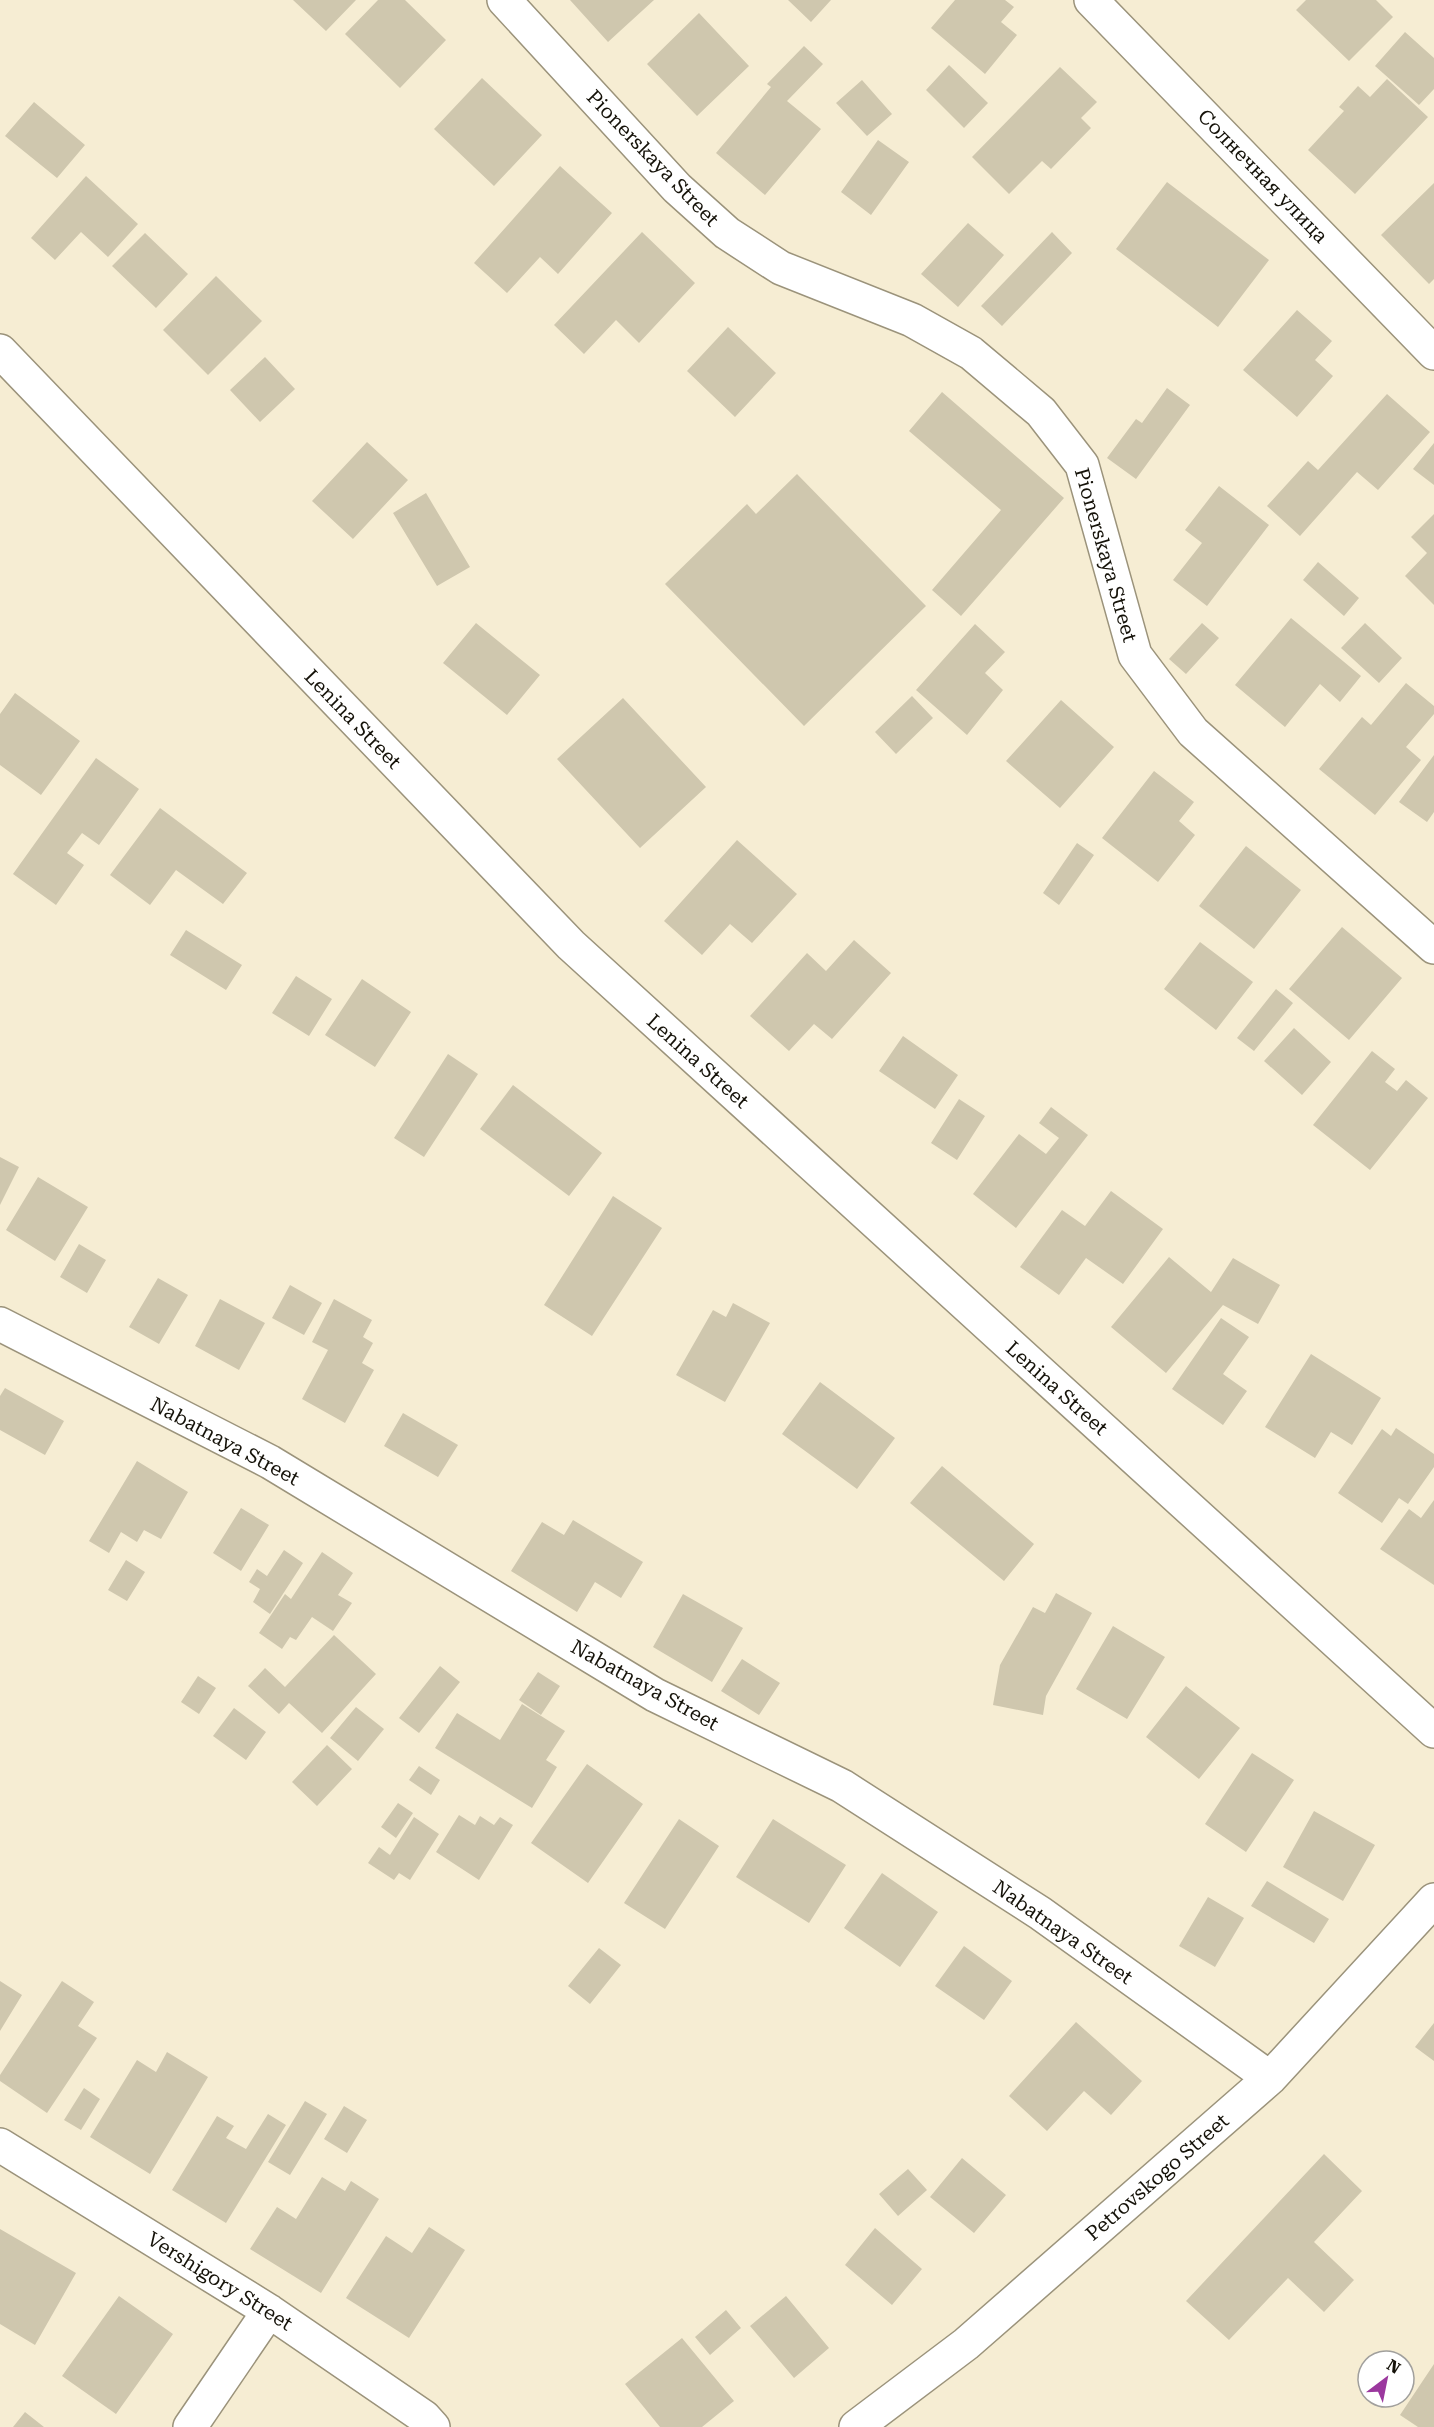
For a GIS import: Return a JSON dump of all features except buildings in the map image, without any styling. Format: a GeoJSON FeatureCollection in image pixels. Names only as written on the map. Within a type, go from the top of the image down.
{"type":"FeatureCollection","features":[{"type":"Feature","properties":{"kind":"street","name":"Pionerskaya Street"},"geometry":{"type":"LineString","coordinates":[[504,0],[677,188],[727,233],[781,268],[912,320],[971,353],[1041,412],[1082,465],[1135,656],[1193,732],[1434,947]]}},
{"type":"Feature","properties":{"kind":"street","name":"Солнечная улица"},"geometry":{"type":"LineString","coordinates":[[1091,0],[1434,353]]}},
{"type":"Feature","properties":{"kind":"street","name":"Lenina Street"},"geometry":{"type":"LineString","coordinates":[[0,351],[571,945],[1434,1731]]}},
{"type":"Feature","properties":{"kind":"street","name":"Nabatnaya Street"},"geometry":{"type":"LineString","coordinates":[[0,1324],[270,1462],[655,1695],[842,1786],[1040,1913],[1270,2078]]}},
{"type":"Feature","properties":{"kind":"street","name":"Petrovskogo Street"},"geometry":{"type":"LineString","coordinates":[[856,2427],[966,2344],[1270,2078],[1434,1900]]}},
{"type":"Feature","properties":{"kind":"street","name":"Vershigory Street"},"geometry":{"type":"LineString","coordinates":[[0,2145],[269,2311],[424,2417],[433,2427]]}},
{"type":"Feature","properties":{"kind":"street"},"geometry":{"type":"LineString","coordinates":[[190,2427],[269,2311]]}}]}
